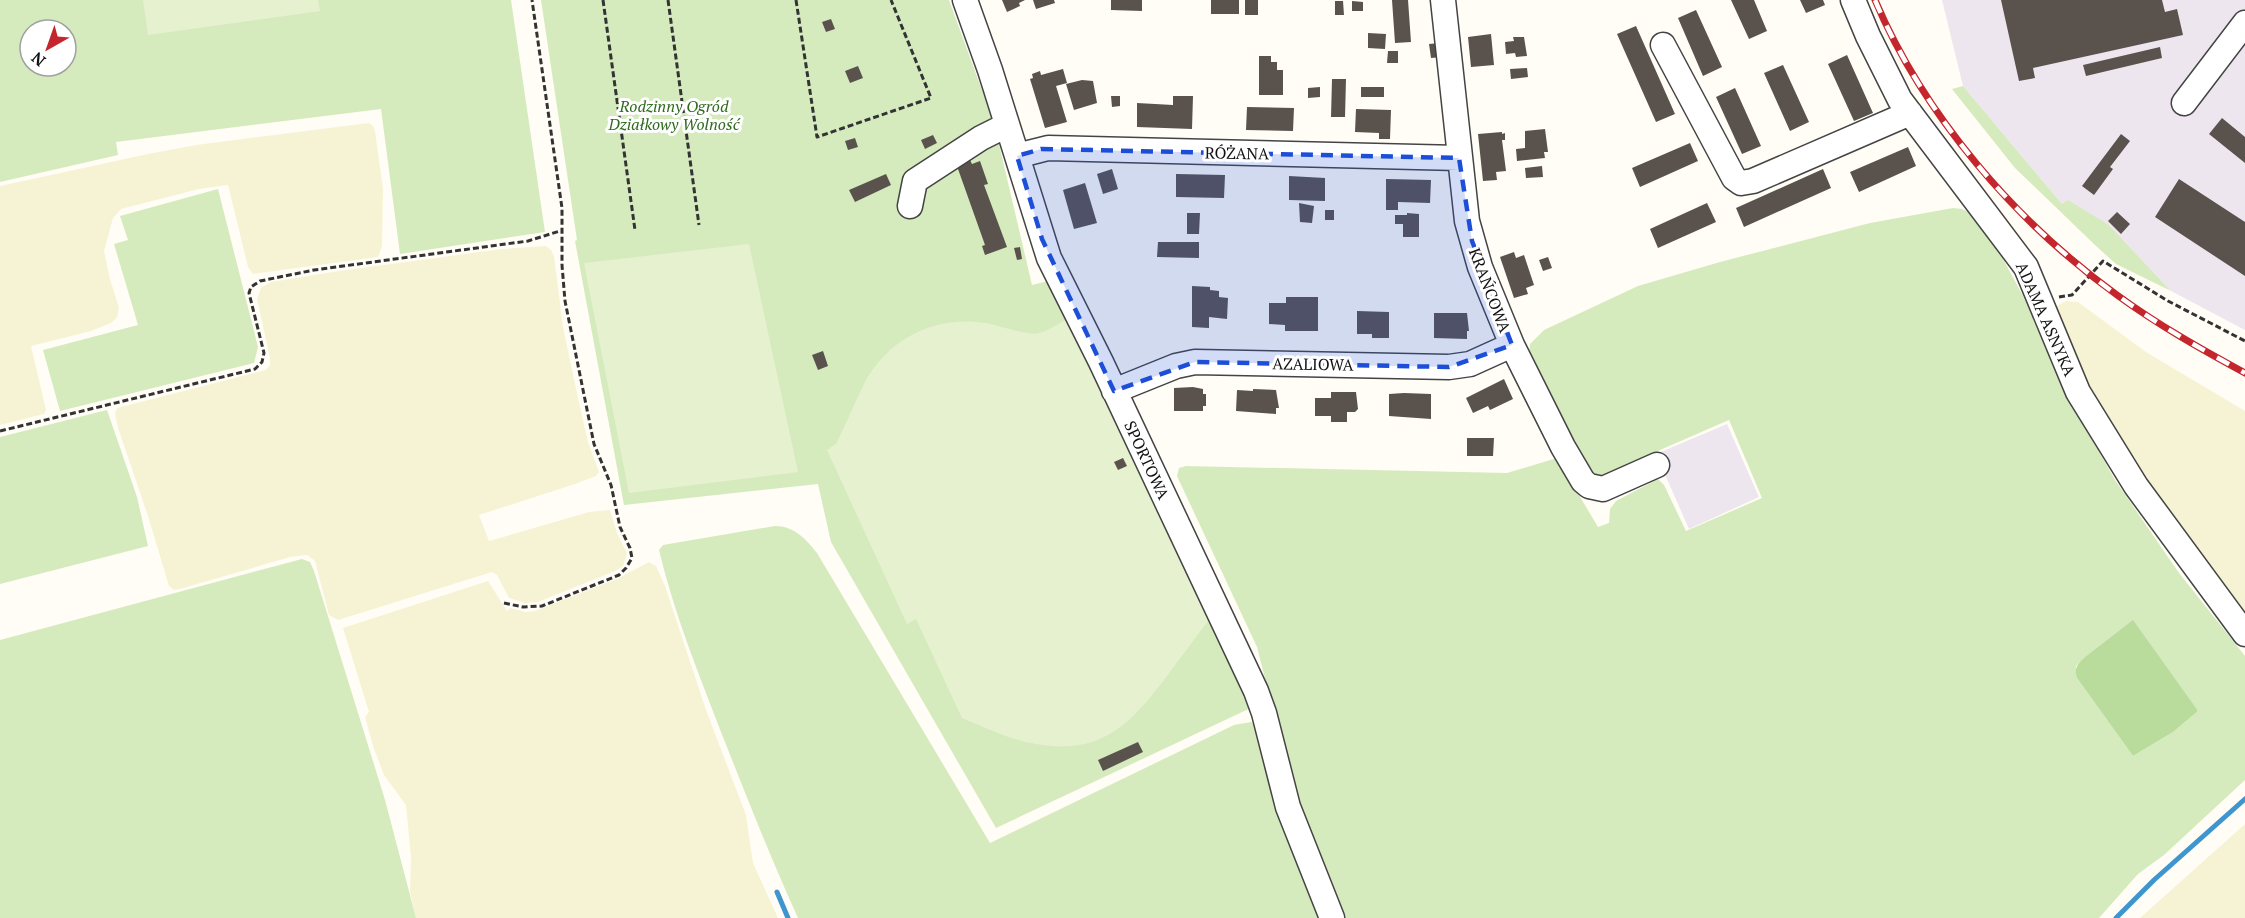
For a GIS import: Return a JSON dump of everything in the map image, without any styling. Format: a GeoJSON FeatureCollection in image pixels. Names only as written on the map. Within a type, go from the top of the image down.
{"type":"FeatureCollection","features":[{"type":"Feature","properties":{"kind":"street","name":"SPORTOWA"},"geometry":{"type":"LineString","coordinates":[[965,0],[1049,258],[1257,691],[1288,807],[1332,918]]}},
{"type":"Feature","properties":{"kind":"street","name":"KRAŃCOWA"},"geometry":{"type":"LineString","coordinates":[[1443,0],[1465,213],[1487,285],[1512,345],[1563,447],[1583,481],[1589,486],[1603,489],[1658,465]]}},
{"type":"Feature","properties":{"kind":"street","name":"ADAMA ASNYKA"},"geometry":{"type":"LineString","coordinates":[[1853,0],[1900,100],[2026,267],[2078,392],[2124,467],[2245,634]]}},
{"type":"Feature","properties":{"kind":"street"},"geometry":{"type":"LineString","coordinates":[[2184,103],[2245,23]]}},
{"type":"Feature","properties":{"kind":"street"},"geometry":{"type":"LineString","coordinates":[[1663,45],[1734,178],[1741,183],[1754,181],[1910,113]]}},
{"type":"Feature","properties":{"kind":"street"},"geometry":{"type":"LineString","coordinates":[[910,206],[915,181],[981,138],[1007,125]]}},
{"type":"Feature","properties":{"kind":"street","name":"RÓŻANA"},"geometry":{"type":"LineString","coordinates":[[1017,156],[1048,148],[1459,158]]}},
{"type":"Feature","properties":{"kind":"street","name":"AZALIOWA"},"geometry":{"type":"LineString","coordinates":[[1114,391],[1176,366],[1199,361],[1449,367],[1470,364],[1512,345]]}},
{"type":"Feature","properties":{"kind":"path"},"geometry":{"type":"LineString","coordinates":[[504,603],[523,607],[542,606],[619,575],[632,558],[620,527],[612,485],[594,444],[565,301],[562,265],[562,208],[532,0]]}},
{"type":"Feature","properties":{"kind":"path"},"geometry":{"type":"LineString","coordinates":[[603,0],[635,230]]}},
{"type":"Feature","properties":{"kind":"path"},"geometry":{"type":"LineString","coordinates":[[668,0],[699,225]]}},
{"type":"Feature","properties":{"kind":"path"},"geometry":{"type":"LineString","coordinates":[[796,0],[817,137],[931,98],[891,0]]}},
{"type":"Feature","properties":{"kind":"path"},"geometry":{"type":"LineString","coordinates":[[0,431],[255,369],[262,362],[264,353],[249,293],[251,287],[260,281],[314,270],[528,241],[563,230]]}},
{"type":"Feature","properties":{"kind":"path"},"geometry":{"type":"LineString","coordinates":[[2040,300],[2072,295],[2103,261],[2168,302],[2245,341]]}},
{"type":"Feature","properties":{"kind":"highlighted area"},"geometry":{"type":"Polygon","coordinates":[[[1041,149],[1459,158],[1472,241],[1512,345],[1449,367],[1195,362],[1114,391],[1042,239],[1017,156],[1041,149]]]}},
{"type":"Feature","properties":{"kind":"shaded area"},"geometry":{"type":"Polygon","coordinates":[[[1942,0],[2245,0],[2245,330],[2171,291],[2109,225],[2062,204],[1963,86],[1942,0]]]}},
{"type":"Feature","properties":{"kind":"shaded area"},"geometry":{"type":"Polygon","coordinates":[[[369,123],[375,131],[383,189],[382,246],[378,257],[253,274],[248,267],[228,185],[199,189],[121,209],[113,218],[104,251],[119,308],[117,317],[111,323],[91,331],[31,346],[46,410],[44,414],[0,425],[0,186],[196,145],[369,123]]]}},
{"type":"Feature","properties":{"kind":"shaded area"},"geometry":{"type":"Polygon","coordinates":[[[546,246],[554,256],[563,327],[588,442],[599,472],[596,476],[575,484],[479,515],[489,541],[589,512],[610,510],[617,533],[627,553],[623,566],[538,602],[525,603],[509,598],[497,575],[492,572],[338,620],[329,615],[315,561],[307,555],[290,557],[180,589],[174,590],[169,586],[118,428],[115,414],[117,408],[266,370],[270,365],[270,358],[257,299],[261,288],[271,282],[502,249],[546,246]]]}},
{"type":"Feature","properties":{"kind":"shaded area"},"geometry":{"type":"Polygon","coordinates":[[[2066,301],[2078,302],[2146,352],[2245,411],[2245,620],[2193,551],[2091,396],[2055,307],[2066,301]]]}},
{"type":"Feature","properties":{"kind":"shaded area"},"geometry":{"type":"Polygon","coordinates":[[[1727,424],[1759,497],[1689,529],[1656,454],[1727,424]]]}},
{"type":"Feature","properties":{"kind":"shaded area"},"geometry":{"type":"Polygon","coordinates":[[[649,562],[656,566],[665,586],[706,710],[746,815],[753,863],[778,918],[416,918],[410,892],[411,857],[406,805],[384,775],[374,749],[365,717],[369,712],[343,628],[488,581],[507,611],[510,608],[526,612],[535,611],[617,579],[649,562]]]}},
{"type":"Feature","properties":{"kind":"shaded area"},"geometry":{"type":"Polygon","coordinates":[[[2245,824],[2245,918],[2140,918],[2150,909],[2245,824]]]}},
{"type":"Feature","properties":{"kind":"green space"},"geometry":{"type":"Polygon","coordinates":[[[0,0],[511,0],[545,232],[400,254],[381,109],[116,142],[118,155],[0,182],[0,0]]]}},
{"type":"Feature","properties":{"kind":"green space"},"geometry":{"type":"Polygon","coordinates":[[[143,0],[318,0],[320,11],[148,35],[143,0]]]}},
{"type":"Feature","properties":{"kind":"green space","name":"Rodzinny Ogród Działkowy Wolność"},"geometry":{"type":"Polygon","coordinates":[[[541,0],[949,0],[994,123],[1032,285],[1052,280],[1257,705],[996,828],[831,542],[818,484],[624,505],[575,241],[577,240],[541,0]]]}},
{"type":"Feature","properties":{"kind":"green space"},"geometry":{"type":"Polygon","coordinates":[[[1963,86],[2062,204],[2068,200],[2109,225],[2171,291],[2116,264],[2015,168],[1952,89],[1963,86]]]}},
{"type":"Feature","properties":{"kind":"green space"},"geometry":{"type":"Polygon","coordinates":[[[218,189],[258,347],[254,363],[60,411],[43,350],[138,325],[114,244],[128,240],[120,216],[218,189]]]}},
{"type":"Feature","properties":{"kind":"green space"},"geometry":{"type":"Polygon","coordinates":[[[1953,208],[1962,209],[1971,213],[1995,244],[2023,296],[2066,393],[2115,480],[2179,573],[2245,656],[2245,780],[2164,855],[2138,874],[2099,918],[1340,918],[1299,812],[1257,647],[1177,476],[1179,468],[1186,466],[1507,473],[1557,458],[1598,527],[1609,523],[1610,509],[1616,501],[1658,479],[1664,485],[1686,531],[1762,498],[1729,420],[1660,450],[1613,475],[1603,478],[1594,475],[1587,468],[1529,357],[1530,344],[1544,330],[1638,286],[1870,223],[1953,208]],[[2084,658],[2076,666],[2077,678],[2133,756],[2173,732],[2198,710],[2084,658]]]}},
{"type":"Feature","properties":{"kind":"green space"},"geometry":{"type":"Polygon","coordinates":[[[749,244],[798,472],[629,493],[584,263],[749,244]]]}},
{"type":"Feature","properties":{"kind":"green space"},"geometry":{"type":"Polygon","coordinates":[[[1068,319],[1208,621],[1151,697],[1124,724],[1095,741],[1058,746],[1017,740],[962,718],[916,619],[907,624],[827,450],[836,444],[865,382],[875,367],[887,353],[916,333],[949,323],[967,321],[1034,334],[1046,331],[1068,319]]]}},
{"type":"Feature","properties":{"kind":"green space"},"geometry":{"type":"Polygon","coordinates":[[[107,410],[137,497],[148,546],[0,584],[0,437],[107,410]]]}},
{"type":"Feature","properties":{"kind":"green space"},"geometry":{"type":"Polygon","coordinates":[[[775,526],[794,531],[804,538],[817,553],[990,843],[1234,725],[1251,722],[1257,726],[1322,918],[798,918],[758,826],[695,665],[659,550],[663,545],[775,526]]]}},
{"type":"Feature","properties":{"kind":"green space"},"geometry":{"type":"Polygon","coordinates":[[[302,559],[310,562],[314,571],[385,800],[416,918],[0,918],[0,640],[302,559]]]}},
{"type":"Feature","properties":{"kind":"green space"},"geometry":{"type":"Polygon","coordinates":[[[2133,620],[2198,711],[2173,732],[2133,756],[2077,678],[2076,669],[2084,658],[2133,620]]]}},
{"type":"Feature","properties":{"kind":"building"},"geometry":{"type":"Polygon","coordinates":[[[1002,0],[1025,0],[1019,3],[1020,6],[1007,12],[1002,0]]]}},
{"type":"Feature","properties":{"kind":"building"},"geometry":{"type":"Polygon","coordinates":[[[1033,0],[1054,0],[1055,3],[1036,9],[1033,0]]]}},
{"type":"Feature","properties":{"kind":"building"},"geometry":{"type":"Polygon","coordinates":[[[1111,0],[1142,0],[1142,11],[1111,10],[1111,0]]]}},
{"type":"Feature","properties":{"kind":"building"},"geometry":{"type":"Polygon","coordinates":[[[1211,0],[1239,0],[1239,14],[1211,14],[1211,0]]]}},
{"type":"Feature","properties":{"kind":"building"},"geometry":{"type":"Polygon","coordinates":[[[1245,0],[1258,0],[1258,15],[1245,15],[1245,0]]]}},
{"type":"Feature","properties":{"kind":"building"},"geometry":{"type":"Polygon","coordinates":[[[1392,0],[1408,0],[1411,42],[1395,43],[1392,0]]]}},
{"type":"Feature","properties":{"kind":"building"},"geometry":{"type":"Polygon","coordinates":[[[1731,0],[1754,0],[1767,31],[1749,39],[1731,0]]]}},
{"type":"Feature","properties":{"kind":"building"},"geometry":{"type":"Polygon","coordinates":[[[1800,0],[1823,0],[1825,5],[1806,13],[1800,0]]]}},
{"type":"Feature","properties":{"kind":"building"},"geometry":{"type":"Polygon","coordinates":[[[2001,0],[2162,0],[2165,12],[2177,9],[2183,35],[2033,68],[2035,78],[2019,81],[2001,0]]]}},
{"type":"Feature","properties":{"kind":"building"},"geometry":{"type":"Polygon","coordinates":[[[1335,1],[1343,1],[1344,15],[1335,15],[1335,1]]]}},
{"type":"Feature","properties":{"kind":"building"},"geometry":{"type":"Polygon","coordinates":[[[1352,1],[1363,2],[1363,11],[1352,11],[1352,1]]]}},
{"type":"Feature","properties":{"kind":"building"},"geometry":{"type":"Polygon","coordinates":[[[1696,10],[1722,67],[1703,76],[1678,18],[1696,10]]]}},
{"type":"Feature","properties":{"kind":"building"},"geometry":{"type":"Polygon","coordinates":[[[831,19],[835,29],[826,32],[822,22],[831,19]]]}},
{"type":"Feature","properties":{"kind":"building"},"geometry":{"type":"Polygon","coordinates":[[[1636,26],[1675,114],[1656,122],[1617,34],[1636,26]]]}},
{"type":"Feature","properties":{"kind":"building"},"geometry":{"type":"Polygon","coordinates":[[[1368,33],[1386,34],[1385,49],[1368,48],[1368,33]]]}},
{"type":"Feature","properties":{"kind":"building"},"geometry":{"type":"Polygon","coordinates":[[[1491,34],[1494,65],[1471,67],[1468,37],[1491,34]]]}},
{"type":"Feature","properties":{"kind":"building"},"geometry":{"type":"Polygon","coordinates":[[[1513,37],[1524,37],[1527,56],[1516,57],[1515,53],[1506,54],[1505,42],[1514,41],[1513,37]]]}},
{"type":"Feature","properties":{"kind":"building"},"geometry":{"type":"Polygon","coordinates":[[[1440,43],[1442,57],[1431,58],[1429,44],[1440,43]]]}},
{"type":"Feature","properties":{"kind":"building"},"geometry":{"type":"Polygon","coordinates":[[[2160,47],[2162,58],[2086,76],[2083,65],[2160,47]]]}},
{"type":"Feature","properties":{"kind":"building"},"geometry":{"type":"Polygon","coordinates":[[[1388,51],[1398,51],[1398,63],[1387,63],[1388,51]]]}},
{"type":"Feature","properties":{"kind":"building"},"geometry":{"type":"Polygon","coordinates":[[[1847,55],[1873,113],[1854,121],[1828,64],[1847,55]]]}},
{"type":"Feature","properties":{"kind":"building"},"geometry":{"type":"Polygon","coordinates":[[[1259,56],[1271,56],[1271,62],[1277,62],[1277,70],[1283,70],[1283,95],[1259,95],[1259,56]]]}},
{"type":"Feature","properties":{"kind":"building"},"geometry":{"type":"Polygon","coordinates":[[[1783,65],[1809,122],[1790,131],[1764,73],[1783,65]]]}},
{"type":"Feature","properties":{"kind":"building"},"geometry":{"type":"Polygon","coordinates":[[[858,66],[863,78],[850,83],[845,71],[858,66]]]}},
{"type":"Feature","properties":{"kind":"building"},"geometry":{"type":"Polygon","coordinates":[[[1527,68],[1528,77],[1511,79],[1510,69],[1527,68]]]}},
{"type":"Feature","properties":{"kind":"building"},"geometry":{"type":"Polygon","coordinates":[[[1063,69],[1067,83],[1056,86],[1067,122],[1045,128],[1030,79],[1033,78],[1032,74],[1040,71],[1041,75],[1063,69]]]}},
{"type":"Feature","properties":{"kind":"building"},"geometry":{"type":"Polygon","coordinates":[[[1332,79],[1346,79],[1345,117],[1331,117],[1332,79]]]}},
{"type":"Feature","properties":{"kind":"building"},"geometry":{"type":"Polygon","coordinates":[[[1082,80],[1093,81],[1097,103],[1074,110],[1066,84],[1082,80]]]}},
{"type":"Feature","properties":{"kind":"building"},"geometry":{"type":"Polygon","coordinates":[[[1320,87],[1320,97],[1308,98],[1308,88],[1320,87]]]}},
{"type":"Feature","properties":{"kind":"building"},"geometry":{"type":"Polygon","coordinates":[[[1361,87],[1384,87],[1384,97],[1361,97],[1361,87]]]}},
{"type":"Feature","properties":{"kind":"building"},"geometry":{"type":"Polygon","coordinates":[[[1735,88],[1761,146],[1742,154],[1716,97],[1735,88]]]}},
{"type":"Feature","properties":{"kind":"building"},"geometry":{"type":"Polygon","coordinates":[[[1111,96],[1120,96],[1120,106],[1112,107],[1111,96]]]}},
{"type":"Feature","properties":{"kind":"building"},"geometry":{"type":"Polygon","coordinates":[[[1173,96],[1193,96],[1192,129],[1137,127],[1137,103],[1173,105],[1173,96]]]}},
{"type":"Feature","properties":{"kind":"building"},"geometry":{"type":"Polygon","coordinates":[[[1247,107],[1294,108],[1293,131],[1246,130],[1247,107]]]}},
{"type":"Feature","properties":{"kind":"building"},"geometry":{"type":"Polygon","coordinates":[[[1356,109],[1391,110],[1390,139],[1379,139],[1379,133],[1355,132],[1356,109]]]}},
{"type":"Feature","properties":{"kind":"building"},"geometry":{"type":"Polygon","coordinates":[[[2222,118],[2245,137],[2245,163],[2209,134],[2222,118]]]}},
{"type":"Feature","properties":{"kind":"building"},"geometry":{"type":"Polygon","coordinates":[[[1545,129],[1548,152],[1544,152],[1545,158],[1517,161],[1516,149],[1525,148],[1525,131],[1545,129]]]}},
{"type":"Feature","properties":{"kind":"building"},"geometry":{"type":"Polygon","coordinates":[[[1502,132],[1502,134],[1505,133],[1505,140],[1502,140],[1506,171],[1496,172],[1497,180],[1483,181],[1478,134],[1502,132]]]}},
{"type":"Feature","properties":{"kind":"building"},"geometry":{"type":"Polygon","coordinates":[[[2121,134],[2130,141],[2110,167],[2113,169],[2094,195],[2082,186],[2121,134]]]}},
{"type":"Feature","properties":{"kind":"building"},"geometry":{"type":"Polygon","coordinates":[[[933,135],[937,143],[925,149],[921,140],[933,135]]]}},
{"type":"Feature","properties":{"kind":"building"},"geometry":{"type":"Polygon","coordinates":[[[855,138],[858,147],[848,150],[845,141],[855,138]]]}},
{"type":"Feature","properties":{"kind":"building"},"geometry":{"type":"Polygon","coordinates":[[[1690,143],[1698,161],[1640,187],[1632,168],[1690,143]]]}},
{"type":"Feature","properties":{"kind":"building"},"geometry":{"type":"Polygon","coordinates":[[[1908,147],[1916,166],[1859,192],[1850,172],[1908,147]]]}},
{"type":"Feature","properties":{"kind":"building"},"geometry":{"type":"Polygon","coordinates":[[[970,160],[972,164],[980,161],[988,184],[984,185],[1007,247],[985,255],[982,246],[985,245],[957,164],[970,160]]]}},
{"type":"Feature","properties":{"kind":"building"},"geometry":{"type":"Polygon","coordinates":[[[1542,166],[1543,177],[1526,178],[1525,168],[1542,166]]]}},
{"type":"Feature","properties":{"kind":"building"},"geometry":{"type":"Polygon","coordinates":[[[1112,169],[1118,189],[1103,194],[1097,174],[1112,169]]]}},
{"type":"Feature","properties":{"kind":"building"},"geometry":{"type":"Polygon","coordinates":[[[1823,169],[1831,188],[1744,227],[1736,208],[1823,169]]]}},
{"type":"Feature","properties":{"kind":"building"},"geometry":{"type":"Polygon","coordinates":[[[886,174],[891,185],[855,202],[849,190],[886,174]]]}},
{"type":"Feature","properties":{"kind":"building"},"geometry":{"type":"Polygon","coordinates":[[[1176,174],[1225,175],[1224,198],[1176,197],[1176,174]]]}},
{"type":"Feature","properties":{"kind":"building"},"geometry":{"type":"Polygon","coordinates":[[[1289,176],[1325,178],[1325,201],[1289,200],[1289,176]]]}},
{"type":"Feature","properties":{"kind":"building"},"geometry":{"type":"Polygon","coordinates":[[[1386,179],[1431,180],[1430,203],[1398,202],[1398,210],[1386,210],[1386,179]]]}},
{"type":"Feature","properties":{"kind":"building"},"geometry":{"type":"Polygon","coordinates":[[[2179,179],[2245,222],[2245,276],[2155,217],[2179,179]]]}},
{"type":"Feature","properties":{"kind":"building"},"geometry":{"type":"Polygon","coordinates":[[[1085,183],[1097,223],[1074,229],[1063,190],[1085,183]]]}},
{"type":"Feature","properties":{"kind":"building"},"geometry":{"type":"Polygon","coordinates":[[[1299,203],[1314,206],[1312,223],[1300,222],[1299,203]]]}},
{"type":"Feature","properties":{"kind":"building"},"geometry":{"type":"Polygon","coordinates":[[[1707,203],[1716,222],[1658,248],[1650,229],[1707,203]]]}},
{"type":"Feature","properties":{"kind":"building"},"geometry":{"type":"Polygon","coordinates":[[[1325,210],[1334,210],[1334,220],[1325,220],[1325,210]]]}},
{"type":"Feature","properties":{"kind":"building"},"geometry":{"type":"Polygon","coordinates":[[[2117,212],[2130,224],[2121,234],[2108,221],[2117,212]]]}},
{"type":"Feature","properties":{"kind":"building"},"geometry":{"type":"Polygon","coordinates":[[[1187,213],[1200,213],[1199,234],[1187,234],[1187,213]]]}},
{"type":"Feature","properties":{"kind":"building"},"geometry":{"type":"Polygon","coordinates":[[[1407,213],[1419,214],[1419,237],[1403,237],[1403,224],[1395,224],[1395,215],[1407,215],[1407,213]]]}},
{"type":"Feature","properties":{"kind":"building"},"geometry":{"type":"Polygon","coordinates":[[[1158,242],[1199,242],[1199,258],[1157,257],[1158,242]]]}},
{"type":"Feature","properties":{"kind":"building"},"geometry":{"type":"Polygon","coordinates":[[[1020,247],[1022,259],[1017,260],[1014,248],[1020,247]]]}},
{"type":"Feature","properties":{"kind":"building"},"geometry":{"type":"Polygon","coordinates":[[[1514,252],[1516,258],[1524,255],[1534,285],[1526,288],[1528,294],[1514,298],[1500,257],[1514,252]]]}},
{"type":"Feature","properties":{"kind":"building"},"geometry":{"type":"Polygon","coordinates":[[[1548,257],[1552,268],[1543,271],[1539,260],[1548,257]]]}},
{"type":"Feature","properties":{"kind":"building"},"geometry":{"type":"Polygon","coordinates":[[[1192,286],[1210,287],[1210,290],[1219,291],[1219,297],[1228,298],[1227,319],[1209,317],[1209,328],[1192,327],[1192,286]]]}},
{"type":"Feature","properties":{"kind":"building"},"geometry":{"type":"Polygon","coordinates":[[[1286,297],[1318,297],[1318,331],[1285,331],[1285,325],[1269,324],[1269,303],[1286,303],[1286,297]]]}},
{"type":"Feature","properties":{"kind":"building"},"geometry":{"type":"Polygon","coordinates":[[[1357,311],[1389,312],[1389,338],[1372,338],[1372,334],[1357,334],[1357,311]]]}},
{"type":"Feature","properties":{"kind":"building"},"geometry":{"type":"Polygon","coordinates":[[[1434,313],[1467,313],[1469,331],[1467,331],[1467,339],[1434,338],[1434,313]]]}},
{"type":"Feature","properties":{"kind":"building"},"geometry":{"type":"Polygon","coordinates":[[[823,351],[828,366],[818,370],[812,355],[823,351]]]}},
{"type":"Feature","properties":{"kind":"building"},"geometry":{"type":"Polygon","coordinates":[[[1504,379],[1513,399],[1490,410],[1488,406],[1473,413],[1466,398],[1504,379]]]}},
{"type":"Feature","properties":{"kind":"building"},"geometry":{"type":"Polygon","coordinates":[[[1174,388],[1203,389],[1203,394],[1206,394],[1206,406],[1203,406],[1203,411],[1174,411],[1174,388]]]}},
{"type":"Feature","properties":{"kind":"building"},"geometry":{"type":"Polygon","coordinates":[[[1253,389],[1276,390],[1279,408],[1276,408],[1276,414],[1236,411],[1237,390],[1253,391],[1253,389]]]}},
{"type":"Feature","properties":{"kind":"building"},"geometry":{"type":"Polygon","coordinates":[[[1331,392],[1356,392],[1358,409],[1355,412],[1347,412],[1347,422],[1331,422],[1331,416],[1315,416],[1315,398],[1331,398],[1331,392]]]}},
{"type":"Feature","properties":{"kind":"building"},"geometry":{"type":"Polygon","coordinates":[[[1389,394],[1431,394],[1431,419],[1389,416],[1389,394]]]}},
{"type":"Feature","properties":{"kind":"building"},"geometry":{"type":"Polygon","coordinates":[[[1467,438],[1494,438],[1493,456],[1467,456],[1467,438]]]}},
{"type":"Feature","properties":{"kind":"building"},"geometry":{"type":"Polygon","coordinates":[[[1123,458],[1127,466],[1118,470],[1114,462],[1123,458]]]}},
{"type":"Feature","properties":{"kind":"building"},"geometry":{"type":"Polygon","coordinates":[[[1138,742],[1143,752],[1103,771],[1098,760],[1138,742]]]}},
{"type":"Feature","properties":{"kind":"waterway"},"geometry":{"type":"LineString","coordinates":[[2116,918],[2154,880],[2245,799]]}},
{"type":"Feature","properties":{"kind":"waterway"},"geometry":{"type":"LineString","coordinates":[[777,892],[788,918]]}},
{"type":"Feature","properties":{"kind":"railway"},"geometry":{"type":"LineString","coordinates":[[1875,0],[1895,43],[1919,85],[1976,164],[2009,200],[2080,266],[2132,306],[2245,373]]}}]}
